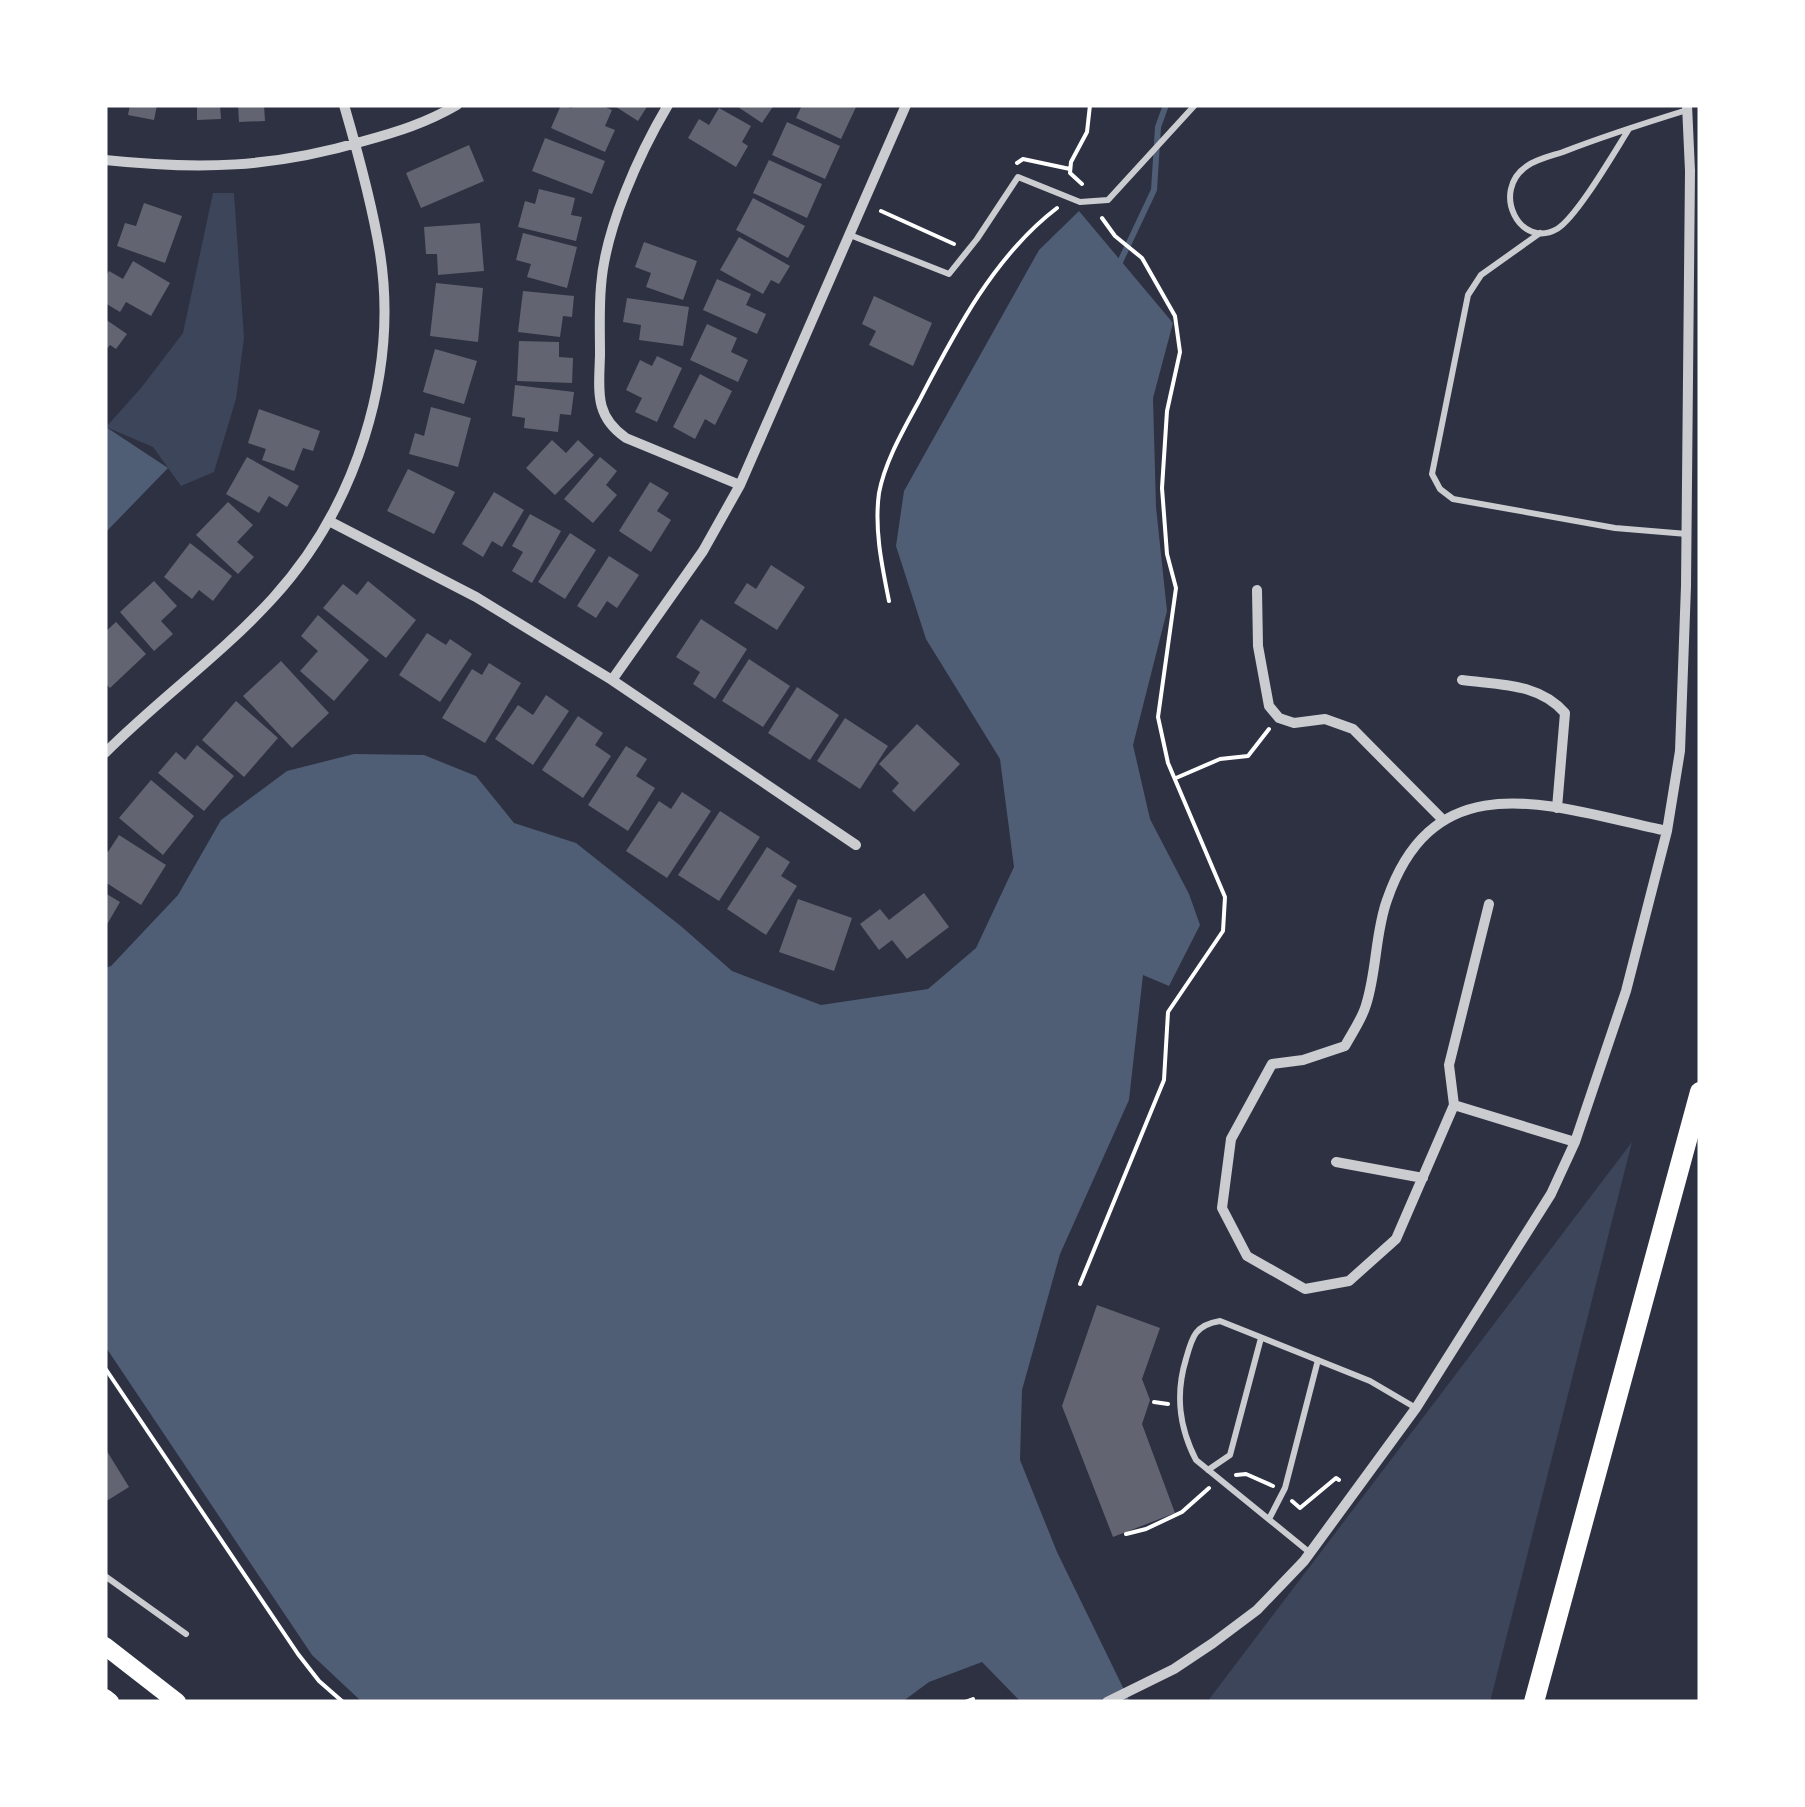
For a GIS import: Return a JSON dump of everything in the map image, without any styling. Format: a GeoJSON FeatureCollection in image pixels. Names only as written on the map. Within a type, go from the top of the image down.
{"type":"FeatureCollection","features":[{"type":"Feature","properties":{"kind":"main road"},"geometry":{"type":"LineString","coordinates":[[1534,1702],[1700,1092]]}},
{"type":"Feature","properties":{"kind":"main road"},"geometry":{"type":"LineString","coordinates":[[105,1646],[177,1702]]}},
{"type":"Feature","properties":{"kind":"street"},"geometry":{"type":"LineString","coordinates":[[105,753],[274,597],[330,521],[358,458],[379,378],[384,310],[380,254],[344,105]]}},
{"type":"Feature","properties":{"kind":"street"},"geometry":{"type":"LineString","coordinates":[[105,160],[172,167],[300,159],[424,124],[456,105]]}},
{"type":"Feature","properties":{"kind":"street"},"geometry":{"type":"LineString","coordinates":[[668,105],[644,152],[609,242],[601,284],[602,412],[610,427],[626,438],[740,485]]}},
{"type":"Feature","properties":{"kind":"street"},"geometry":{"type":"LineString","coordinates":[[612,680],[703,551],[740,485],[906,105]]}},
{"type":"Feature","properties":{"kind":"street"},"geometry":{"type":"LineString","coordinates":[[1107,1702],[1174,1669],[1257,1610],[1310,1553],[1416,1408],[1551,1194],[1575,1142],[1626,991],[1666,831],[1680,751],[1687,534],[1687,107]]}},
{"type":"Feature","properties":{"kind":"street"},"geometry":{"type":"LineString","coordinates":[[330,521],[476,597],[612,680],[856,846]]}},
{"type":"Feature","properties":{"kind":"street"},"geometry":{"type":"LineString","coordinates":[[1257,590],[1258,646],[1268,706],[1279,718],[1294,723],[1325,719],[1354,730],[1443,820]]}},
{"type":"Feature","properties":{"kind":"street"},"geometry":{"type":"LineString","coordinates":[[1462,680],[1530,689],[1552,698],[1565,714],[1556,808]]}},
{"type":"Feature","properties":{"kind":"street"},"geometry":{"type":"LineString","coordinates":[[1489,904],[1448,1065],[1454,1105],[1396,1239],[1350,1281],[1304,1289],[1246,1256],[1222,1208],[1231,1139],[1272,1064],[1303,1060],[1345,1046],[1366,1006],[1386,902],[1405,858],[1426,832],[1443,820],[1490,802],[1556,808],[1666,831]]}},
{"type":"Feature","properties":{"kind":"street"},"geometry":{"type":"LineString","coordinates":[[1454,1105],[1575,1142]]}},
{"type":"Feature","properties":{"kind":"street"},"geometry":{"type":"LineString","coordinates":[[1336,1162],[1423,1178]]}},
{"type":"Feature","properties":{"kind":"lane"},"geometry":{"type":"LineString","coordinates":[[850,235],[950,274],[1018,176],[1080,202],[1108,200],[1194,105]]}},
{"type":"Feature","properties":{"kind":"lane"},"geometry":{"type":"LineString","coordinates":[[1540,233],[1524,228],[1512,214],[1508,196],[1513,178],[1528,164],[1687,107]]}},
{"type":"Feature","properties":{"kind":"lane"},"geometry":{"type":"LineString","coordinates":[[1628,128],[1558,228],[1540,233],[1480,276],[1468,295],[1432,474],[1440,488],[1454,499],[1615,528],[1687,534]]}},
{"type":"Feature","properties":{"kind":"lane"},"geometry":{"type":"LineString","coordinates":[[1310,1553],[1196,1460],[1186,1442],[1178,1402],[1194,1332],[1205,1323],[1220,1321],[1370,1381],[1416,1408]]}},
{"type":"Feature","properties":{"kind":"lane"},"geometry":{"type":"LineString","coordinates":[[1208,1470],[1230,1455],[1261,1338]]}},
{"type":"Feature","properties":{"kind":"lane"},"geometry":{"type":"LineString","coordinates":[[1269,1519],[1282,1493],[1318,1360]]}},
{"type":"Feature","properties":{"kind":"lane"},"geometry":{"type":"LineString","coordinates":[[105,1576],[186,1634]]}},
{"type":"Feature","properties":{"kind":"path"},"geometry":{"type":"LineString","coordinates":[[1082,184],[1076,182],[1070,169],[1087,132],[1090,105]]}},
{"type":"Feature","properties":{"kind":"path"},"geometry":{"type":"LineString","coordinates":[[1015,164],[1023,159],[1070,169]]}},
{"type":"Feature","properties":{"kind":"path"},"geometry":{"type":"LineString","coordinates":[[889,600],[878,548],[880,492],[897,443],[963,318],[1032,227],[1057,208]]}},
{"type":"Feature","properties":{"kind":"path"},"geometry":{"type":"LineString","coordinates":[[880,212],[962,247]]}},
{"type":"Feature","properties":{"kind":"path"},"geometry":{"type":"LineString","coordinates":[[1080,1284],[1164,1080],[1168,1012],[1222,931],[1225,897],[1168,763],[1158,718],[1176,588],[1167,554],[1162,488],[1167,411],[1180,352],[1176,316],[1142,258],[1102,218]]}},
{"type":"Feature","properties":{"kind":"path"},"geometry":{"type":"LineString","coordinates":[[1174,778],[1220,759],[1248,756],[1279,718]]}},
{"type":"Feature","properties":{"kind":"path"},"geometry":{"type":"LineString","coordinates":[[105,1368],[298,1654],[319,1681],[343,1702]]}},
{"type":"Feature","properties":{"kind":"path"},"geometry":{"type":"LineString","coordinates":[[1154,1402],[1170,1404],[1182,1420]]}},
{"type":"Feature","properties":{"kind":"path"},"geometry":{"type":"LineString","coordinates":[[1126,1534],[1146,1530],[1182,1512],[1204,1490],[1222,1480],[1246,1474],[1268,1481],[1300,1508],[1336,1478],[1339,1480]]}},
{"type":"Feature","properties":{"kind":"path"},"geometry":{"type":"LineString","coordinates":[[966,1702],[973,1699]]}},
{"type":"Feature","properties":{"kind":"shaded area"},"geometry":{"type":"Polygon","coordinates":[[[213,193],[234,193],[244,338],[236,399],[214,472],[181,486],[153,447],[106,427],[183,333],[213,193]]]}},
{"type":"Feature","properties":{"kind":"shaded area"},"geometry":{"type":"Polygon","coordinates":[[[1079,211],[1173,323],[1153,398],[1156,507],[1167,611],[1133,745],[1150,819],[1189,894],[1200,925],[1169,986],[1143,975],[1129,1100],[1060,1254],[1022,1390],[1020,1460],[1057,1552],[1130,1702],[1021,1702],[982,1662],[929,1682],[902,1702],[362,1702],[312,1655],[105,1346],[105,968],[178,895],[221,820],[287,771],[354,754],[424,755],[476,776],[514,823],[576,843],[732,971],[821,1005],[928,989],[976,948],[1014,867],[1000,759],[926,639],[896,546],[904,491],[1039,250],[1079,211]]]}},
{"type":"Feature","properties":{"kind":"shaded area"},"geometry":{"type":"Polygon","coordinates":[[[105,428],[168,468],[105,533],[105,428]]]}},
{"type":"Feature","properties":{"kind":"shaded area"},"geometry":{"type":"Polygon","coordinates":[[[1632,1142],[1490,1702],[1207,1702],[1632,1142]]]}},
{"type":"Feature","properties":{"kind":"building"},"geometry":{"type":"Polygon","coordinates":[[[130,105],[157,105],[154,120],[128,115],[130,105]]]}},
{"type":"Feature","properties":{"kind":"building"},"geometry":{"type":"Polygon","coordinates":[[[197,105],[220,105],[221,119],[197,120],[197,105]]]}},
{"type":"Feature","properties":{"kind":"building"},"geometry":{"type":"Polygon","coordinates":[[[238,105],[264,105],[265,121],[239,122],[238,105]]]}},
{"type":"Feature","properties":{"kind":"building"},"geometry":{"type":"Polygon","coordinates":[[[561,105],[601,105],[612,110],[605,126],[615,130],[605,152],[551,128],[561,105]]]}},
{"type":"Feature","properties":{"kind":"building"},"geometry":{"type":"Polygon","coordinates":[[[613,105],[648,105],[638,121],[613,105]]]}},
{"type":"Feature","properties":{"kind":"building"},"geometry":{"type":"Polygon","coordinates":[[[735,105],[774,105],[762,123],[735,105]]]}},
{"type":"Feature","properties":{"kind":"building"},"geometry":{"type":"Polygon","coordinates":[[[802,105],[857,105],[841,139],[796,118],[802,105]]]}},
{"type":"Feature","properties":{"kind":"building"},"geometry":{"type":"Polygon","coordinates":[[[719,108],[751,126],[742,142],[748,146],[736,167],[688,138],[699,119],[709,125],[719,108]]]}},
{"type":"Feature","properties":{"kind":"building"},"geometry":{"type":"Polygon","coordinates":[[[787,122],[840,146],[825,179],[772,155],[787,122]]]}},
{"type":"Feature","properties":{"kind":"building"},"geometry":{"type":"Polygon","coordinates":[[[545,138],[605,161],[592,194],[532,171],[545,138]]]}},
{"type":"Feature","properties":{"kind":"building"},"geometry":{"type":"Polygon","coordinates":[[[469,145],[484,181],[421,208],[406,173],[469,145]]]}},
{"type":"Feature","properties":{"kind":"building"},"geometry":{"type":"Polygon","coordinates":[[[769,160],[822,184],[807,218],[753,193],[769,160]]]}},
{"type":"Feature","properties":{"kind":"building"},"geometry":{"type":"Polygon","coordinates":[[[539,189],[575,198],[571,215],[582,217],[576,241],[518,227],[525,201],[535,204],[539,189]]]}},
{"type":"Feature","properties":{"kind":"building"},"geometry":{"type":"Polygon","coordinates":[[[753,198],[805,226],[788,258],[736,230],[753,198]]]}},
{"type":"Feature","properties":{"kind":"building"},"geometry":{"type":"Polygon","coordinates":[[[144,203],[182,216],[165,263],[117,246],[125,223],[136,226],[144,203]]]}},
{"type":"Feature","properties":{"kind":"building"},"geometry":{"type":"Polygon","coordinates":[[[480,223],[484,271],[438,275],[437,254],[426,254],[424,227],[480,223]]]}},
{"type":"Feature","properties":{"kind":"building"},"geometry":{"type":"Polygon","coordinates":[[[523,233],[577,247],[567,288],[527,277],[531,264],[516,260],[523,233]]]}},
{"type":"Feature","properties":{"kind":"building"},"geometry":{"type":"Polygon","coordinates":[[[739,237],[790,266],[779,284],[771,280],[763,294],[720,270],[739,237]]]}},
{"type":"Feature","properties":{"kind":"building"},"geometry":{"type":"Polygon","coordinates":[[[644,242],[697,261],[683,300],[646,287],[651,273],[635,267],[644,242]]]}},
{"type":"Feature","properties":{"kind":"building"},"geometry":{"type":"Polygon","coordinates":[[[133,261],[170,283],[151,316],[126,302],[120,312],[105,303],[105,277],[109,271],[123,279],[133,261]]]}},
{"type":"Feature","properties":{"kind":"building"},"geometry":{"type":"Polygon","coordinates":[[[717,279],[751,294],[746,305],[766,314],[757,334],[703,310],[717,279]]]}},
{"type":"Feature","properties":{"kind":"building"},"geometry":{"type":"Polygon","coordinates":[[[436,283],[483,288],[478,342],[430,336],[436,283]]]}},
{"type":"Feature","properties":{"kind":"building"},"geometry":{"type":"Polygon","coordinates":[[[523,291],[574,296],[572,317],[563,316],[560,337],[518,332],[523,291]]]}},
{"type":"Feature","properties":{"kind":"building"},"geometry":{"type":"Polygon","coordinates":[[[874,296],[932,323],[913,366],[869,345],[876,331],[862,324],[874,296]]]}},
{"type":"Feature","properties":{"kind":"building"},"geometry":{"type":"Polygon","coordinates":[[[627,298],[689,307],[683,346],[639,340],[641,325],[623,322],[627,298]]]}},
{"type":"Feature","properties":{"kind":"building"},"geometry":{"type":"Polygon","coordinates":[[[105,319],[127,334],[116,349],[110,345],[105,351],[105,319]]]}},
{"type":"Feature","properties":{"kind":"building"},"geometry":{"type":"Polygon","coordinates":[[[707,324],[737,338],[731,352],[748,360],[738,382],[690,360],[707,324]]]}},
{"type":"Feature","properties":{"kind":"building"},"geometry":{"type":"Polygon","coordinates":[[[519,341],[559,342],[559,357],[573,358],[572,383],[517,381],[519,341]]]}},
{"type":"Feature","properties":{"kind":"building"},"geometry":{"type":"Polygon","coordinates":[[[435,349],[477,361],[464,404],[423,392],[435,349]]]}},
{"type":"Feature","properties":{"kind":"building"},"geometry":{"type":"Polygon","coordinates":[[[657,356],[682,368],[657,422],[635,412],[642,398],[626,390],[640,360],[652,366],[657,356]]]}},
{"type":"Feature","properties":{"kind":"building"},"geometry":{"type":"Polygon","coordinates":[[[700,374],[732,391],[715,425],[705,419],[695,439],[673,427],[700,374]]]}},
{"type":"Feature","properties":{"kind":"building"},"geometry":{"type":"Polygon","coordinates":[[[515,385],[574,392],[571,415],[560,414],[558,432],[524,428],[525,418],[512,416],[515,385]]]}},
{"type":"Feature","properties":{"kind":"building"},"geometry":{"type":"Polygon","coordinates":[[[431,407],[471,418],[458,467],[409,454],[415,433],[424,436],[431,407]]]}},
{"type":"Feature","properties":{"kind":"building"},"geometry":{"type":"Polygon","coordinates":[[[259,409],[320,431],[313,451],[303,448],[294,471],[262,460],[266,449],[248,443],[259,409]]]}},
{"type":"Feature","properties":{"kind":"building"},"geometry":{"type":"Polygon","coordinates":[[[552,440],[566,453],[578,440],[594,455],[555,495],[526,468],[552,440]]]}},
{"type":"Feature","properties":{"kind":"building"},"geometry":{"type":"Polygon","coordinates":[[[247,457],[299,486],[287,507],[269,496],[259,513],[226,494],[247,457]]]}},
{"type":"Feature","properties":{"kind":"building"},"geometry":{"type":"Polygon","coordinates":[[[600,457],[617,471],[606,485],[617,495],[593,523],[564,499],[600,457]]]}},
{"type":"Feature","properties":{"kind":"building"},"geometry":{"type":"Polygon","coordinates":[[[408,469],[455,492],[434,534],[387,511],[408,469]]]}},
{"type":"Feature","properties":{"kind":"building"},"geometry":{"type":"Polygon","coordinates":[[[650,482],[669,493],[657,511],[671,520],[651,552],[619,531],[650,482]]]}},
{"type":"Feature","properties":{"kind":"building"},"geometry":{"type":"Polygon","coordinates":[[[494,492],[524,510],[502,547],[492,541],[483,557],[462,544],[494,492]]]}},
{"type":"Feature","properties":{"kind":"building"},"geometry":{"type":"Polygon","coordinates":[[[228,502],[253,525],[237,542],[254,557],[238,574],[196,535],[228,502]]]}},
{"type":"Feature","properties":{"kind":"building"},"geometry":{"type":"Polygon","coordinates":[[[530,514],[561,531],[532,583],[512,571],[523,552],[512,546],[530,514]]]}},
{"type":"Feature","properties":{"kind":"building"},"geometry":{"type":"Polygon","coordinates":[[[570,533],[596,550],[565,599],[538,582],[570,533]]]}},
{"type":"Feature","properties":{"kind":"building"},"geometry":{"type":"Polygon","coordinates":[[[190,543],[232,576],[213,601],[199,590],[192,599],[164,577],[190,543]]]}},
{"type":"Feature","properties":{"kind":"building"},"geometry":{"type":"Polygon","coordinates":[[[609,556],[639,575],[617,608],[607,601],[596,618],[577,606],[609,556]]]}},
{"type":"Feature","properties":{"kind":"building"},"geometry":{"type":"Polygon","coordinates":[[[771,565],[805,587],[777,630],[734,603],[747,583],[756,589],[771,565]]]}},
{"type":"Feature","properties":{"kind":"building"},"geometry":{"type":"Polygon","coordinates":[[[154,581],[177,606],[161,621],[173,634],[154,651],[120,612],[154,581]]]}},
{"type":"Feature","properties":{"kind":"building"},"geometry":{"type":"Polygon","coordinates":[[[368,581],[416,620],[386,658],[323,608],[343,584],[357,595],[368,581]]]}},
{"type":"Feature","properties":{"kind":"building"},"geometry":{"type":"Polygon","coordinates":[[[318,615],[369,660],[334,701],[300,671],[318,651],[301,636],[318,615]]]}},
{"type":"Feature","properties":{"kind":"building"},"geometry":{"type":"Polygon","coordinates":[[[701,619],[747,649],[715,699],[693,684],[700,672],[676,657],[701,619]]]}},
{"type":"Feature","properties":{"kind":"building"},"geometry":{"type":"Polygon","coordinates":[[[116,622],[146,654],[110,688],[105,683],[105,632],[116,622]]]}},
{"type":"Feature","properties":{"kind":"building"},"geometry":{"type":"Polygon","coordinates":[[[427,633],[446,645],[450,639],[472,654],[440,702],[399,675],[427,633]]]}},
{"type":"Feature","properties":{"kind":"building"},"geometry":{"type":"Polygon","coordinates":[[[749,659],[790,686],[763,727],[722,701],[749,659]]]}},
{"type":"Feature","properties":{"kind":"building"},"geometry":{"type":"Polygon","coordinates":[[[281,661],[329,713],[292,748],[243,696],[281,661]]]}},
{"type":"Feature","properties":{"kind":"building"},"geometry":{"type":"Polygon","coordinates":[[[489,663],[521,683],[485,743],[442,718],[472,669],[482,675],[489,663]]]}},
{"type":"Feature","properties":{"kind":"building"},"geometry":{"type":"Polygon","coordinates":[[[797,687],[839,715],[810,760],[768,733],[797,687]]]}},
{"type":"Feature","properties":{"kind":"building"},"geometry":{"type":"Polygon","coordinates":[[[546,695],[569,711],[533,765],[495,739],[518,705],[533,715],[546,695]]]}},
{"type":"Feature","properties":{"kind":"building"},"geometry":{"type":"Polygon","coordinates":[[[236,701],[278,738],[244,777],[202,740],[236,701]]]}},
{"type":"Feature","properties":{"kind":"building"},"geometry":{"type":"Polygon","coordinates":[[[578,716],[603,733],[595,745],[611,756],[583,798],[542,770],[578,716]]]}},
{"type":"Feature","properties":{"kind":"building"},"geometry":{"type":"Polygon","coordinates":[[[845,718],[888,746],[860,789],[817,761],[845,718]]]}},
{"type":"Feature","properties":{"kind":"building"},"geometry":{"type":"Polygon","coordinates":[[[917,724],[960,764],[914,812],[892,791],[899,783],[879,764],[917,724]]]}},
{"type":"Feature","properties":{"kind":"building"},"geometry":{"type":"Polygon","coordinates":[[[197,745],[234,776],[204,811],[158,773],[176,752],[185,760],[197,745]]]}},
{"type":"Feature","properties":{"kind":"building"},"geometry":{"type":"Polygon","coordinates":[[[626,746],[647,759],[636,776],[655,788],[628,831],[588,805],[626,746]]]}},
{"type":"Feature","properties":{"kind":"building"},"geometry":{"type":"Polygon","coordinates":[[[151,780],[194,816],[163,855],[119,818],[151,780]]]}},
{"type":"Feature","properties":{"kind":"building"},"geometry":{"type":"Polygon","coordinates":[[[682,792],[711,811],[667,878],[626,851],[659,801],[671,809],[682,792]]]}},
{"type":"Feature","properties":{"kind":"building"},"geometry":{"type":"Polygon","coordinates":[[[720,811],[760,837],[719,901],[678,875],[720,811]]]}},
{"type":"Feature","properties":{"kind":"building"},"geometry":{"type":"Polygon","coordinates":[[[119,835],[166,865],[141,905],[105,882],[105,850],[108,852],[119,835]]]}},
{"type":"Feature","properties":{"kind":"building"},"geometry":{"type":"Polygon","coordinates":[[[767,847],[790,862],[781,876],[797,886],[766,935],[727,909],[767,847]]]}},
{"type":"Feature","properties":{"kind":"building"},"geometry":{"type":"Polygon","coordinates":[[[105,893],[120,902],[105,928],[105,893]]]}},
{"type":"Feature","properties":{"kind":"building"},"geometry":{"type":"Polygon","coordinates":[[[924,893],[949,927],[907,959],[892,940],[879,950],[860,924],[880,909],[889,920],[924,893]]]}},
{"type":"Feature","properties":{"kind":"building"},"geometry":{"type":"Polygon","coordinates":[[[798,899],[852,918],[834,971],[779,952],[798,899]]]}},
{"type":"Feature","properties":{"kind":"building"},"geometry":{"type":"Polygon","coordinates":[[[1097,1305],[1160,1328],[1142,1379],[1150,1400],[1142,1424],[1175,1513],[1113,1537],[1062,1406],[1097,1305]]]}},
{"type":"Feature","properties":{"kind":"building"},"geometry":{"type":"Polygon","coordinates":[[[105,1448],[129,1487],[105,1502],[105,1448]]]}},
{"type":"Feature","properties":{"kind":"waterway"},"geometry":{"type":"LineString","coordinates":[[1120,262],[1154,190],[1158,127],[1166,105]]}}]}
